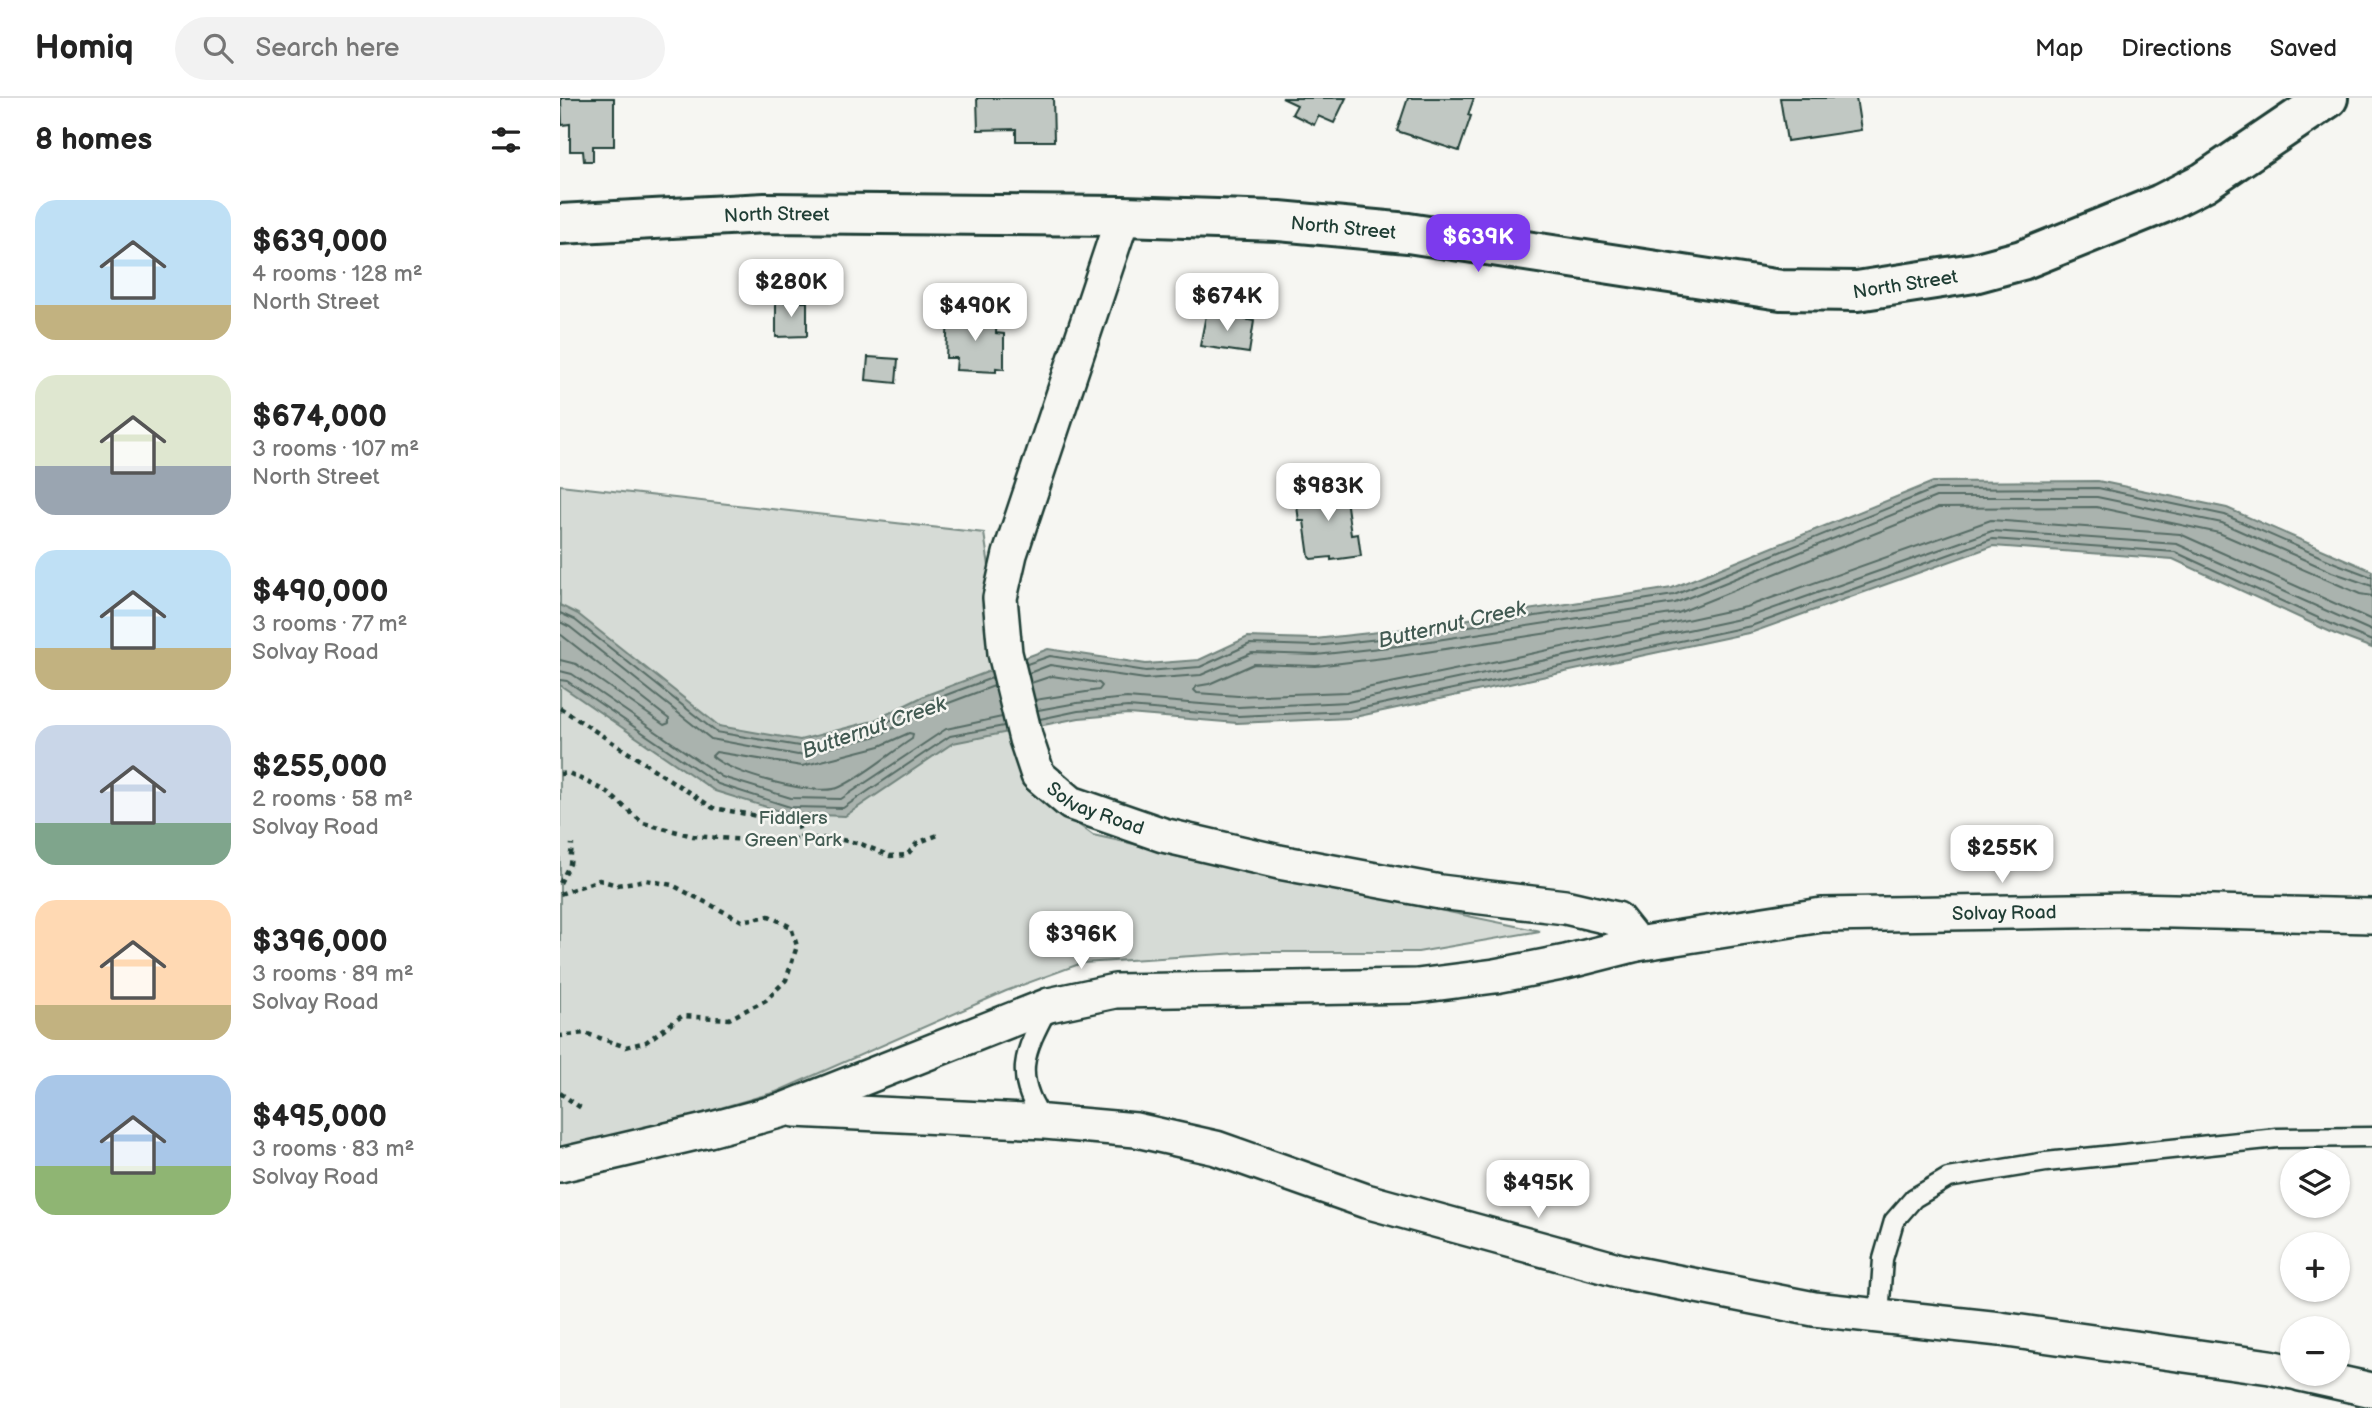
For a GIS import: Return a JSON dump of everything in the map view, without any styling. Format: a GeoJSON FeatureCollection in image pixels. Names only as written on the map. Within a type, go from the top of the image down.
{"type":"FeatureCollection","features":[{"type":"Feature","properties":{"kind":"street","name":"North Street"},"geometry":{"type":"LineString","coordinates":[[560,224],[765,213],[1123,216],[1279,221],[1408,233],[1781,290],[1857,290],[1974,273],[2022,260],[2161,204],[2204,182],[2328,98]]}},
{"type":"Feature","properties":{"kind":"street","name":"Solvay Road"},"geometry":{"type":"LineString","coordinates":[[1123,216],[1010,554],[1000,598],[1005,653],[1026,739],[1038,775],[1071,803],[1163,835],[1279,862],[1440,892],[1565,907],[1617,919],[1637,944]]}},
{"type":"Feature","properties":{"kind":"street","name":"Solvay Road"},"geometry":{"type":"LineString","coordinates":[[560,1166],[783,1110],[1049,1005],[1115,991],[1417,986],[1495,976],[1555,965],[1637,944],[1822,915],[2132,910],[2372,916]]}},
{"type":"Feature","properties":{"kind":"street"},"geometry":{"type":"LineString","coordinates":[[783,1110],[1045,1122],[1136,1130],[1216,1148],[1366,1202],[1621,1271],[1814,1309],[2000,1329],[2280,1369]]}},
{"type":"Feature","properties":{"kind":"street"},"geometry":{"type":"LineString","coordinates":[[2350,1385],[2372,1390]]}},
{"type":"Feature","properties":{"kind":"lane"},"geometry":{"type":"LineString","coordinates":[[1045,1122],[1031,1104],[1023,1064],[1028,1044],[1049,1005]]}},
{"type":"Feature","properties":{"kind":"lane"},"geometry":{"type":"LineString","coordinates":[[1880,1316],[1884,1259],[1894,1221],[1914,1198],[1948,1178],[2046,1162],[2277,1138],[2372,1137]]}},
{"type":"Feature","properties":{"kind":"path"},"geometry":{"type":"LineString","coordinates":[[560,708],[713,808],[797,823],[803,840]]}},
{"type":"Feature","properties":{"kind":"path"},"geometry":{"type":"LineString","coordinates":[[560,774],[569,773],[607,792],[643,823],[693,836],[747,840],[833,838],[862,844],[890,856],[907,855],[917,843],[937,835]]}},
{"type":"Feature","properties":{"kind":"path"},"geometry":{"type":"LineString","coordinates":[[560,883],[570,864],[572,844]]}},
{"type":"Feature","properties":{"kind":"path"},"geometry":{"type":"LineString","coordinates":[[560,894],[599,880],[617,885],[646,880],[672,885],[742,921],[769,916],[791,927],[797,946],[786,980],[766,1000],[729,1018],[682,1016],[646,1042],[626,1047],[585,1033],[560,1036]]}},
{"type":"Feature","properties":{"kind":"path"},"geometry":{"type":"LineString","coordinates":[[560,1093],[581,1108]]}},
{"type":"Feature","properties":{"kind":"green space","name":"Fiddlers Green Park"},"geometry":{"type":"Polygon","coordinates":[[[560,485],[984,533],[1022,784],[1093,835],[1540,931],[1418,952],[1255,952],[1082,963],[1006,991],[776,1092],[609,1140],[560,1147],[560,485]]]}},
{"type":"Feature","properties":{"kind":"water","name":"Butternut Creek"},"geometry":{"type":"Polygon","coordinates":[[[2098,481],[2227,508],[2372,571],[2372,648],[2335,634],[2173,559],[1993,546],[1753,632],[1350,718],[1237,723],[1128,714],[1079,718],[953,743],[845,816],[789,814],[715,791],[560,685],[560,605],[578,614],[719,726],[800,740],[873,721],[924,696],[1048,649],[1146,664],[1199,660],[1248,637],[1315,639],[1397,630],[1672,588],[1933,482],[2098,481]]]}},
{"type":"Feature","properties":{"kind":"building"},"geometry":{"type":"Polygon","coordinates":[[[561,98],[614,98],[614,146],[593,146],[593,161],[584,161],[583,151],[570,151],[570,124],[562,125],[561,98]]]}},
{"type":"Feature","properties":{"kind":"building"},"geometry":{"type":"Polygon","coordinates":[[[977,98],[1053,98],[1054,141],[1016,141],[1016,129],[978,130],[977,98]]]}},
{"type":"Feature","properties":{"kind":"building"},"geometry":{"type":"Polygon","coordinates":[[[1282,98],[1346,98],[1334,123],[1318,116],[1314,125],[1292,114],[1297,105],[1282,98]]]}},
{"type":"Feature","properties":{"kind":"building"},"geometry":{"type":"Polygon","coordinates":[[[1408,98],[1474,98],[1459,151],[1397,131],[1408,98]]]}},
{"type":"Feature","properties":{"kind":"building"},"geometry":{"type":"Polygon","coordinates":[[[1780,98],[1856,98],[1861,130],[1787,141],[1780,98]]]}},
{"type":"Feature","properties":{"kind":"building"},"geometry":{"type":"Polygon","coordinates":[[[776,302],[807,302],[807,336],[776,337],[776,302]]]}},
{"type":"Feature","properties":{"kind":"building"},"geometry":{"type":"Polygon","coordinates":[[[1207,310],[1254,321],[1249,353],[1200,346],[1207,310]]]}},
{"type":"Feature","properties":{"kind":"building"},"geometry":{"type":"Polygon","coordinates":[[[948,314],[997,315],[996,333],[1004,334],[1004,369],[996,368],[996,372],[956,370],[957,358],[946,358],[948,314]]]}},
{"type":"Feature","properties":{"kind":"building"},"geometry":{"type":"Polygon","coordinates":[[[868,357],[898,359],[896,383],[866,380],[868,357]]]}},
{"type":"Feature","properties":{"kind":"building"},"geometry":{"type":"Polygon","coordinates":[[[1326,482],[1327,487],[1344,484],[1351,535],[1358,534],[1361,556],[1331,560],[1331,557],[1309,557],[1304,521],[1299,521],[1297,506],[1302,505],[1300,491],[1315,489],[1314,483],[1326,482]]]}}]}
